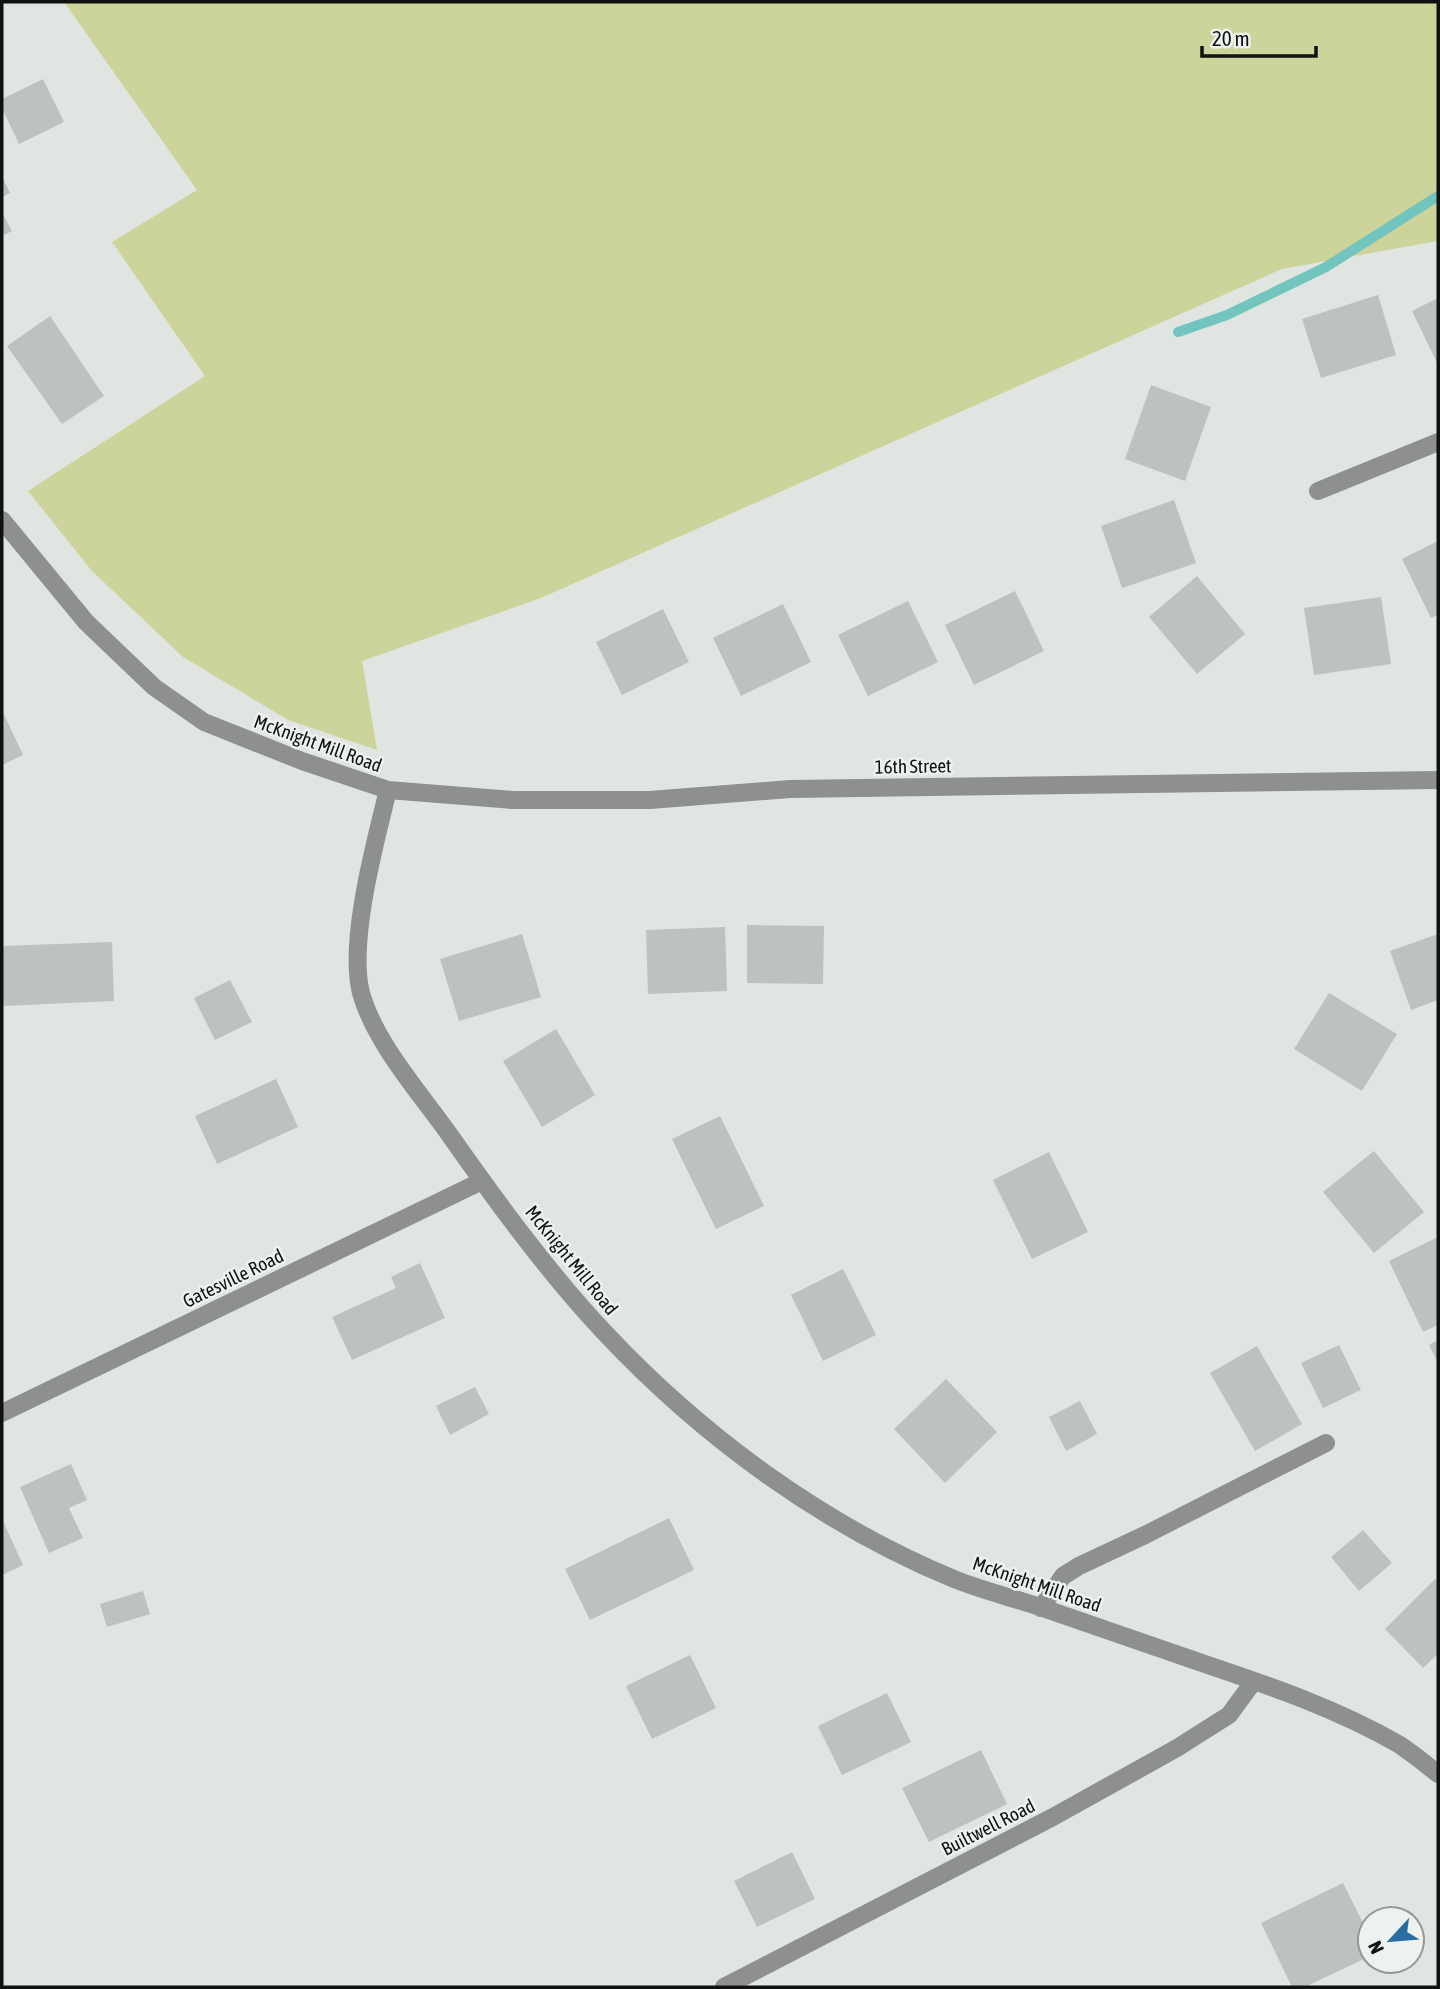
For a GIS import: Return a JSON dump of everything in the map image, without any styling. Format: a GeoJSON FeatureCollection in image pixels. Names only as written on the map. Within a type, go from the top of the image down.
{"type":"FeatureCollection","features":[{"type":"Feature","properties":{"kind":"street"},"geometry":{"type":"LineString","coordinates":[[1318,491],[1438,443]]}},
{"type":"Feature","properties":{"kind":"street","name":"McKnight Mill Road"},"geometry":{"type":"LineString","coordinates":[[2,520],[86,622],[154,687],[204,722],[302,761],[388,790],[373,855],[357,952],[361,992],[374,1027],[482,1181],[603,1332],[658,1387],[705,1428],[788,1488],[858,1533],[955,1579],[1331,1710],[1402,1746],[1438,1774]]}},
{"type":"Feature","properties":{"kind":"street","name":"16th Street"},"geometry":{"type":"LineString","coordinates":[[388,790],[513,800],[636,800],[790,789],[1438,780]]}},
{"type":"Feature","properties":{"kind":"street","name":"Gatesville Road"},"geometry":{"type":"LineString","coordinates":[[2,1413],[482,1181]]}},
{"type":"Feature","properties":{"kind":"street"},"geometry":{"type":"LineString","coordinates":[[1041,1608],[1063,1576],[1079,1566],[1326,1443]]}},
{"type":"Feature","properties":{"kind":"street","name":"Builtwell Road"},"geometry":{"type":"LineString","coordinates":[[724,1987],[1053,1818],[1177,1748],[1229,1715],[1254,1681]]}},
{"type":"Feature","properties":{"kind":"green space"},"geometry":{"type":"Polygon","coordinates":[[[64,2],[1438,2],[1438,241],[1282,269],[541,598],[362,661],[377,750],[288,720],[183,657],[91,570],[28,491],[205,376],[112,242],[197,190],[64,2]]]}},
{"type":"Feature","properties":{"kind":"building"},"geometry":{"type":"Polygon","coordinates":[[[43,79],[64,122],[19,144],[2,108],[2,99],[43,79]]]}},
{"type":"Feature","properties":{"kind":"building"},"geometry":{"type":"Polygon","coordinates":[[[2,176],[10,193],[2,197],[2,176]]]}},
{"type":"Feature","properties":{"kind":"building"},"geometry":{"type":"Polygon","coordinates":[[[2,212],[12,231],[2,236],[2,212]]]}},
{"type":"Feature","properties":{"kind":"building"},"geometry":{"type":"Polygon","coordinates":[[[1378,295],[1396,355],[1321,378],[1302,319],[1378,295]]]}},
{"type":"Feature","properties":{"kind":"building"},"geometry":{"type":"Polygon","coordinates":[[[1438,298],[1438,365],[1412,311],[1438,298]]]}},
{"type":"Feature","properties":{"kind":"building"},"geometry":{"type":"Polygon","coordinates":[[[50,316],[104,396],[62,424],[7,346],[50,316]]]}},
{"type":"Feature","properties":{"kind":"building"},"geometry":{"type":"Polygon","coordinates":[[[1151,385],[1211,407],[1185,481],[1125,459],[1151,385]]]}},
{"type":"Feature","properties":{"kind":"building"},"geometry":{"type":"Polygon","coordinates":[[[1174,500],[1196,563],[1122,588],[1101,526],[1174,500]]]}},
{"type":"Feature","properties":{"kind":"building"},"geometry":{"type":"Polygon","coordinates":[[[1438,541],[1438,615],[1431,618],[1402,559],[1438,541]]]}},
{"type":"Feature","properties":{"kind":"building"},"geometry":{"type":"Polygon","coordinates":[[[1197,576],[1245,634],[1197,674],[1149,617],[1197,576]]]}},
{"type":"Feature","properties":{"kind":"building"},"geometry":{"type":"Polygon","coordinates":[[[1015,591],[1044,651],[974,685],[945,625],[1015,591]]]}},
{"type":"Feature","properties":{"kind":"building"},"geometry":{"type":"Polygon","coordinates":[[[1381,597],[1391,664],[1314,675],[1304,608],[1381,597]]]}},
{"type":"Feature","properties":{"kind":"building"},"geometry":{"type":"Polygon","coordinates":[[[908,601],[938,662],[868,696],[838,635],[908,601]]]}},
{"type":"Feature","properties":{"kind":"building"},"geometry":{"type":"Polygon","coordinates":[[[783,604],[811,662],[741,696],[713,638],[783,604]]]}},
{"type":"Feature","properties":{"kind":"building"},"geometry":{"type":"Polygon","coordinates":[[[663,609],[689,662],[622,695],[596,642],[663,609]]]}},
{"type":"Feature","properties":{"kind":"building"},"geometry":{"type":"Polygon","coordinates":[[[2,710],[23,755],[2,765],[2,710]]]}},
{"type":"Feature","properties":{"kind":"building"},"geometry":{"type":"Polygon","coordinates":[[[747,925],[824,926],[823,984],[747,983],[747,925]]]}},
{"type":"Feature","properties":{"kind":"building"},"geometry":{"type":"Polygon","coordinates":[[[725,927],[727,991],[648,994],[646,930],[725,927]]]}},
{"type":"Feature","properties":{"kind":"building"},"geometry":{"type":"Polygon","coordinates":[[[522,934],[541,997],[459,1021],[440,959],[522,934]]]}},
{"type":"Feature","properties":{"kind":"building"},"geometry":{"type":"Polygon","coordinates":[[[1438,934],[1438,1000],[1411,1010],[1390,951],[1438,934]]]}},
{"type":"Feature","properties":{"kind":"building"},"geometry":{"type":"Polygon","coordinates":[[[112,942],[114,1001],[2,1006],[2,946],[112,942]]]}},
{"type":"Feature","properties":{"kind":"building"},"geometry":{"type":"Polygon","coordinates":[[[230,980],[252,1022],[215,1040],[194,998],[230,980]]]}},
{"type":"Feature","properties":{"kind":"building"},"geometry":{"type":"Polygon","coordinates":[[[1329,993],[1397,1034],[1362,1091],[1294,1049],[1329,993]]]}},
{"type":"Feature","properties":{"kind":"building"},"geometry":{"type":"Polygon","coordinates":[[[556,1029],[595,1095],[542,1127],[503,1061],[556,1029]]]}},
{"type":"Feature","properties":{"kind":"building"},"geometry":{"type":"Polygon","coordinates":[[[276,1079],[298,1127],[217,1164],[195,1116],[276,1079]]]}},
{"type":"Feature","properties":{"kind":"building"},"geometry":{"type":"Polygon","coordinates":[[[720,1116],[764,1206],[716,1229],[672,1139],[720,1116]]]}},
{"type":"Feature","properties":{"kind":"building"},"geometry":{"type":"Polygon","coordinates":[[[1374,1151],[1424,1212],[1374,1253],[1323,1192],[1374,1151]]]}},
{"type":"Feature","properties":{"kind":"building"},"geometry":{"type":"Polygon","coordinates":[[[1049,1152],[1088,1232],[1032,1259],[993,1180],[1049,1152]]]}},
{"type":"Feature","properties":{"kind":"building"},"geometry":{"type":"Polygon","coordinates":[[[1438,1237],[1438,1325],[1423,1332],[1389,1261],[1438,1237]]]}},
{"type":"Feature","properties":{"kind":"building"},"geometry":{"type":"Polygon","coordinates":[[[420,1263],[445,1318],[352,1360],[332,1317],[396,1288],[391,1277],[420,1263]]]}},
{"type":"Feature","properties":{"kind":"building"},"geometry":{"type":"Polygon","coordinates":[[[843,1269],[876,1335],[823,1361],[791,1295],[843,1269]]]}},
{"type":"Feature","properties":{"kind":"building"},"geometry":{"type":"Polygon","coordinates":[[[1438,1340],[1438,1363],[1429,1345],[1438,1340]]]}},
{"type":"Feature","properties":{"kind":"building"},"geometry":{"type":"Polygon","coordinates":[[[1339,1345],[1361,1390],[1323,1408],[1301,1363],[1339,1345]]]}},
{"type":"Feature","properties":{"kind":"building"},"geometry":{"type":"Polygon","coordinates":[[[1257,1346],[1302,1424],[1255,1451],[1210,1373],[1257,1346]]]}},
{"type":"Feature","properties":{"kind":"building"},"geometry":{"type":"Polygon","coordinates":[[[946,1379],[997,1432],[945,1483],[894,1429],[946,1379]]]}},
{"type":"Feature","properties":{"kind":"building"},"geometry":{"type":"Polygon","coordinates":[[[475,1387],[489,1414],[450,1435],[436,1406],[475,1387]]]}},
{"type":"Feature","properties":{"kind":"building"},"geometry":{"type":"Polygon","coordinates":[[[1080,1401],[1097,1434],[1066,1451],[1049,1417],[1080,1401]]]}},
{"type":"Feature","properties":{"kind":"building"},"geometry":{"type":"Polygon","coordinates":[[[71,1464],[87,1500],[69,1508],[83,1538],[49,1553],[20,1487],[71,1464]]]}},
{"type":"Feature","properties":{"kind":"building"},"geometry":{"type":"Polygon","coordinates":[[[669,1518],[694,1570],[590,1620],[565,1569],[669,1518]]]}},
{"type":"Feature","properties":{"kind":"building"},"geometry":{"type":"Polygon","coordinates":[[[2,1519],[23,1565],[2,1575],[2,1519]]]}},
{"type":"Feature","properties":{"kind":"building"},"geometry":{"type":"Polygon","coordinates":[[[1363,1530],[1392,1563],[1359,1591],[1331,1557],[1363,1530]]]}},
{"type":"Feature","properties":{"kind":"building"},"geometry":{"type":"Polygon","coordinates":[[[1435,1579],[1438,1582],[1438,1654],[1423,1668],[1385,1629],[1435,1579]]]}},
{"type":"Feature","properties":{"kind":"building"},"geometry":{"type":"Polygon","coordinates":[[[143,1591],[150,1614],[107,1627],[100,1604],[143,1591]]]}},
{"type":"Feature","properties":{"kind":"building"},"geometry":{"type":"Polygon","coordinates":[[[690,1655],[716,1708],[652,1739],[626,1686],[690,1655]]]}},
{"type":"Feature","properties":{"kind":"building"},"geometry":{"type":"Polygon","coordinates":[[[887,1693],[911,1742],[842,1775],[818,1726],[887,1693]]]}},
{"type":"Feature","properties":{"kind":"building"},"geometry":{"type":"Polygon","coordinates":[[[981,1750],[1007,1804],[929,1842],[902,1788],[981,1750]]]}},
{"type":"Feature","properties":{"kind":"building"},"geometry":{"type":"Polygon","coordinates":[[[792,1852],[815,1899],[757,1927],[734,1881],[792,1852]]]}},
{"type":"Feature","properties":{"kind":"building"},"geometry":{"type":"Polygon","coordinates":[[[1343,1883],[1356,1909],[1356,1963],[1305,1987],[1292,1987],[1261,1923],[1343,1883]]]}},
{"type":"Feature","properties":{"kind":"waterway"},"geometry":{"type":"LineString","coordinates":[[1178,332],[1227,315],[1326,267],[1438,196]]}}]}
